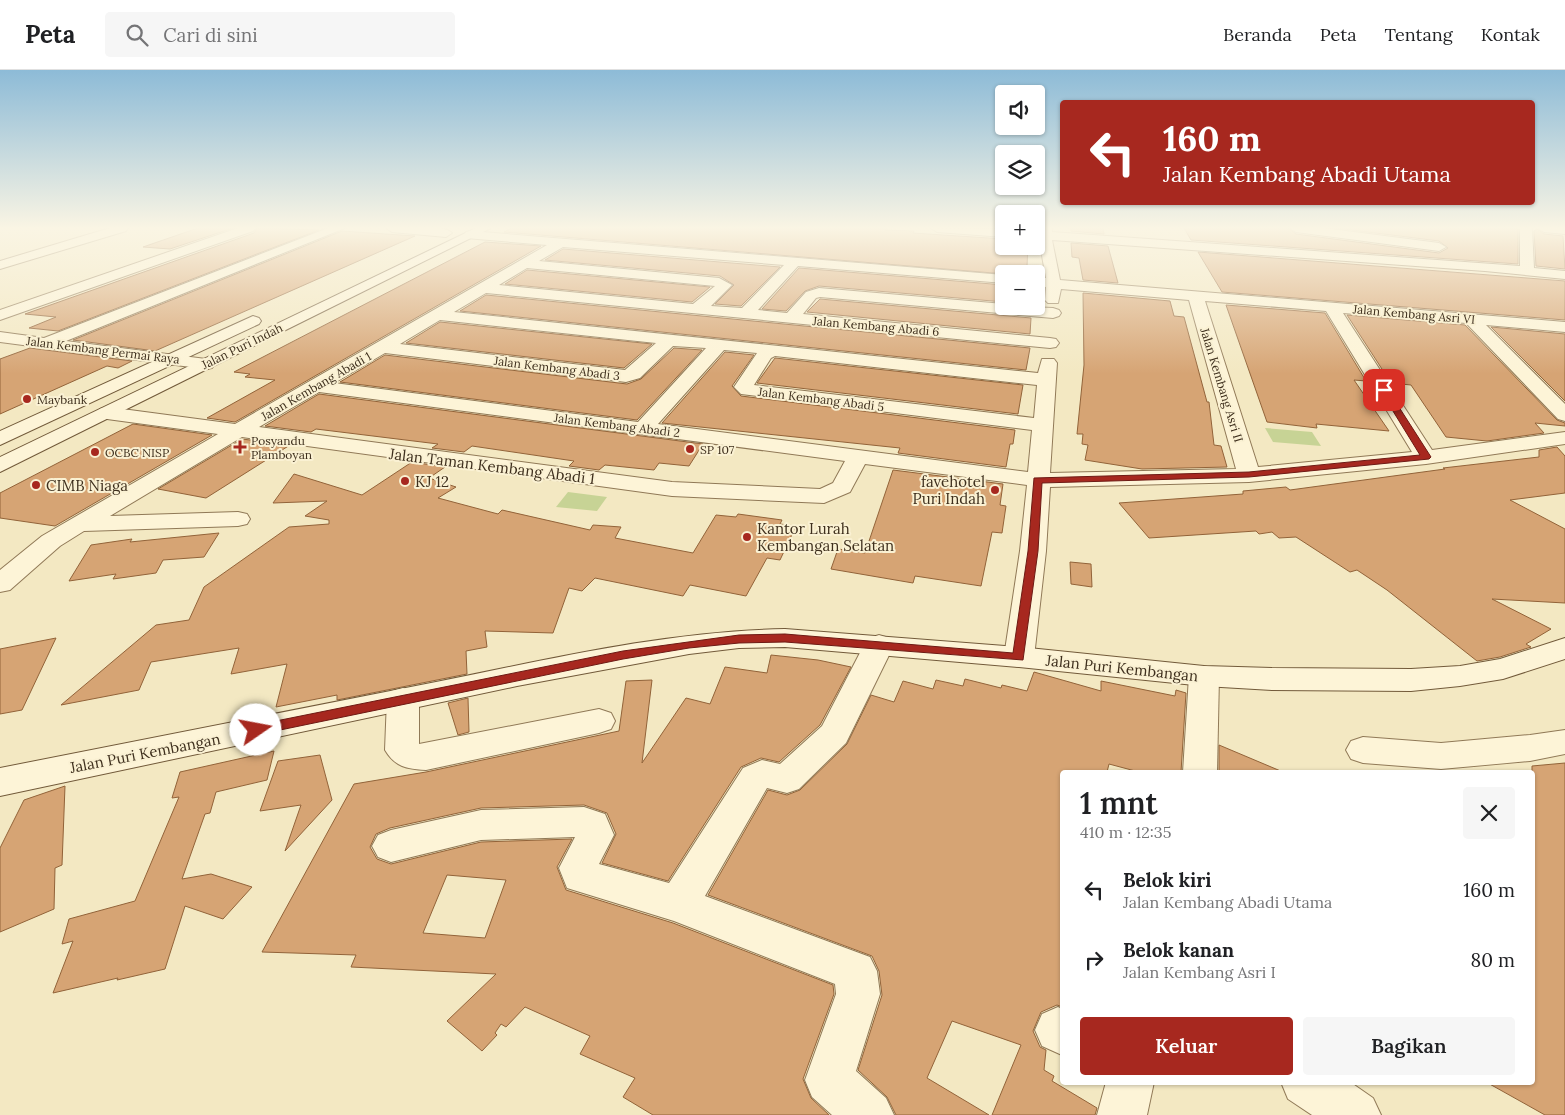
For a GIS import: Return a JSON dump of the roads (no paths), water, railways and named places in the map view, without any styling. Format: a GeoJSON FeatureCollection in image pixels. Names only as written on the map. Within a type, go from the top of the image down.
{"type":"FeatureCollection","features":[{"type":"Feature","properties":{"kind":"street"},"geometry":{"type":"LineString","coordinates":[[0,315],[109,277]]}},
{"type":"Feature","properties":{"kind":"street"},"geometry":{"type":"LineString","coordinates":[[45,343],[214,277]]}},
{"type":"Feature","properties":{"kind":"street","name":"Jalan Puri Indah"},"geometry":{"type":"LineString","coordinates":[[0,465],[206,364],[372,277]]}},
{"type":"Feature","properties":{"kind":"street","name":"Jalan Kembang Abadi 1"},"geometry":{"type":"LineString","coordinates":[[0,584],[51,541],[503,277]]}},
{"type":"Feature","properties":{"kind":"street"},"geometry":{"type":"LineString","coordinates":[[663,277],[719,282],[725,285],[697,309]]}},
{"type":"Feature","properties":{"kind":"street"},"geometry":{"type":"LineString","coordinates":[[746,314],[780,277]]}},
{"type":"Feature","properties":{"kind":"street"},"geometry":{"type":"LineString","coordinates":[[966,277],[995,279]]}},
{"type":"Feature","properties":{"kind":"street"},"geometry":{"type":"LineString","coordinates":[[1019,657],[1033,551],[1042,424],[1053,313],[1045,283]]}},
{"type":"Feature","properties":{"kind":"street","name":"Jalan Kembang Asri VI"},"geometry":{"type":"LineString","coordinates":[[1045,283],[1565,327]]}},
{"type":"Feature","properties":{"kind":"street"},"geometry":{"type":"LineString","coordinates":[[483,288],[794,318]]}},
{"type":"Feature","properties":{"kind":"street","name":"Jalan Kembang Abadi 6"},"geometry":{"type":"LineString","coordinates":[[1050,343],[794,318],[793,316],[811,295],[819,292],[1053,313]]}},
{"type":"Feature","properties":{"kind":"street","name":"Jalan Kembang Asri II"},"geometry":{"type":"LineString","coordinates":[[1196,296],[1249,475]]}},
{"type":"Feature","properties":{"kind":"street"},"geometry":{"type":"LineString","coordinates":[[1331,307],[1426,457]]}},
{"type":"Feature","properties":{"kind":"street","name":"Jalan Puri Indah"},"geometry":{"type":"LineString","coordinates":[[0,439],[267,314]]}},
{"type":"Feature","properties":{"kind":"street"},"geometry":{"type":"LineString","coordinates":[[438,315],[667,340],[761,348],[768,352],[1046,380]]}},
{"type":"Feature","properties":{"kind":"street"},"geometry":{"type":"LineString","coordinates":[[1472,319],[1565,415]]}},
{"type":"Feature","properties":{"kind":"street","name":"Jalan Kembang Permai Raya"},"geometry":{"type":"LineString","coordinates":[[0,337],[206,364]]}},
{"type":"Feature","properties":{"kind":"street","name":"Jalan Kembang Abadi 3"},"geometry":{"type":"LineString","coordinates":[[382,347],[626,376],[633,374],[667,340]]}},
{"type":"Feature","properties":{"kind":"street"},"geometry":{"type":"LineString","coordinates":[[643,429],[720,344]]}},
{"type":"Feature","properties":{"kind":"street","name":"Jalan Kembang Permai Raya"},"geometry":{"type":"LineString","coordinates":[[0,352],[180,377]]}},
{"type":"Feature","properties":{"kind":"street","name":"Jalan Kembang Abadi 5"},"geometry":{"type":"LineString","coordinates":[[768,352],[743,387],[744,389],[1042,424]]}},
{"type":"Feature","properties":{"kind":"street","name":"Jalan Kembang Abadi 2"},"geometry":{"type":"LineString","coordinates":[[316,386],[1038,480],[1249,475],[1426,457],[1565,438]]}},
{"type":"Feature","properties":{"kind":"street","name":"Jalan Taman Kembang Abadi 1"},"geometry":{"type":"LineString","coordinates":[[107,413],[418,457],[672,489],[813,497],[835,493],[842,487],[858,457]]}},
{"type":"Feature","properties":{"kind":"street"},"geometry":{"type":"LineString","coordinates":[[79,524],[238,519]]}},
{"type":"Feature","properties":{"kind":"street","name":"Jalan Puri Kembangan"},"geometry":{"type":"LineString","coordinates":[[0,782],[403,699],[689,644],[739,639],[785,638],[879,645],[1204,676],[1348,680],[1411,680],[1460,676],[1503,669],[1565,648]]}},
{"type":"Feature","properties":{"kind":"street"},"geometry":{"type":"LineString","coordinates":[[678,904],[755,778],[762,773],[787,779],[834,734],[879,645]]}},
{"type":"Feature","properties":{"kind":"street"},"geometry":{"type":"LineString","coordinates":[[1200,770],[1204,676]]}},
{"type":"Feature","properties":{"kind":"street"},"geometry":{"type":"LineString","coordinates":[[403,699],[402,750],[409,756],[426,757],[599,721]]}},
{"type":"Feature","properties":{"kind":"street"},"geometry":{"type":"LineString","coordinates":[[1363,750],[1441,756],[1530,748],[1565,742]]}},
{"type":"Feature","properties":{"kind":"street"},"geometry":{"type":"LineString","coordinates":[[391,846],[481,825],[584,822],[592,825],[595,835],[578,868],[581,876],[678,904],[855,971],[858,994],[829,1080],[869,1115]]}},
{"type":"Feature","properties":{"kind":"street"},"geometry":{"type":"LineString","coordinates":[[1122,1115],[1129,1085]]}},
{"type":"Feature","properties":{"kind":"street"},"geometry":{"type":"LineString","coordinates":[[1310,1085],[1356,1115]]}},
{"type":"Feature","properties":{"kind":"place","name":"Maybank"},"geometry":{"type":"Point","coordinates":[27,399]}},
{"type":"Feature","properties":{"kind":"place","name":"Posyandu Plamboyan"},"geometry":{"type":"Point","coordinates":[240,447]}},
{"type":"Feature","properties":{"kind":"place","name":"SP 107"},"geometry":{"type":"Point","coordinates":[690,449]}},
{"type":"Feature","properties":{"kind":"place","name":"OCBC NISP"},"geometry":{"type":"Point","coordinates":[95,452]}},
{"type":"Feature","properties":{"kind":"place","name":"KJ 12"},"geometry":{"type":"Point","coordinates":[405,481]}},
{"type":"Feature","properties":{"kind":"place","name":"CIMB Niaga"},"geometry":{"type":"Point","coordinates":[36,485]}},
{"type":"Feature","properties":{"kind":"place","name":"favehotel Puri Indah"},"geometry":{"type":"Point","coordinates":[995,490]}},
{"type":"Feature","properties":{"kind":"place","name":"Kantor Lurah Kembangan Selatan"},"geometry":{"type":"Point","coordinates":[747,537]}}]}
